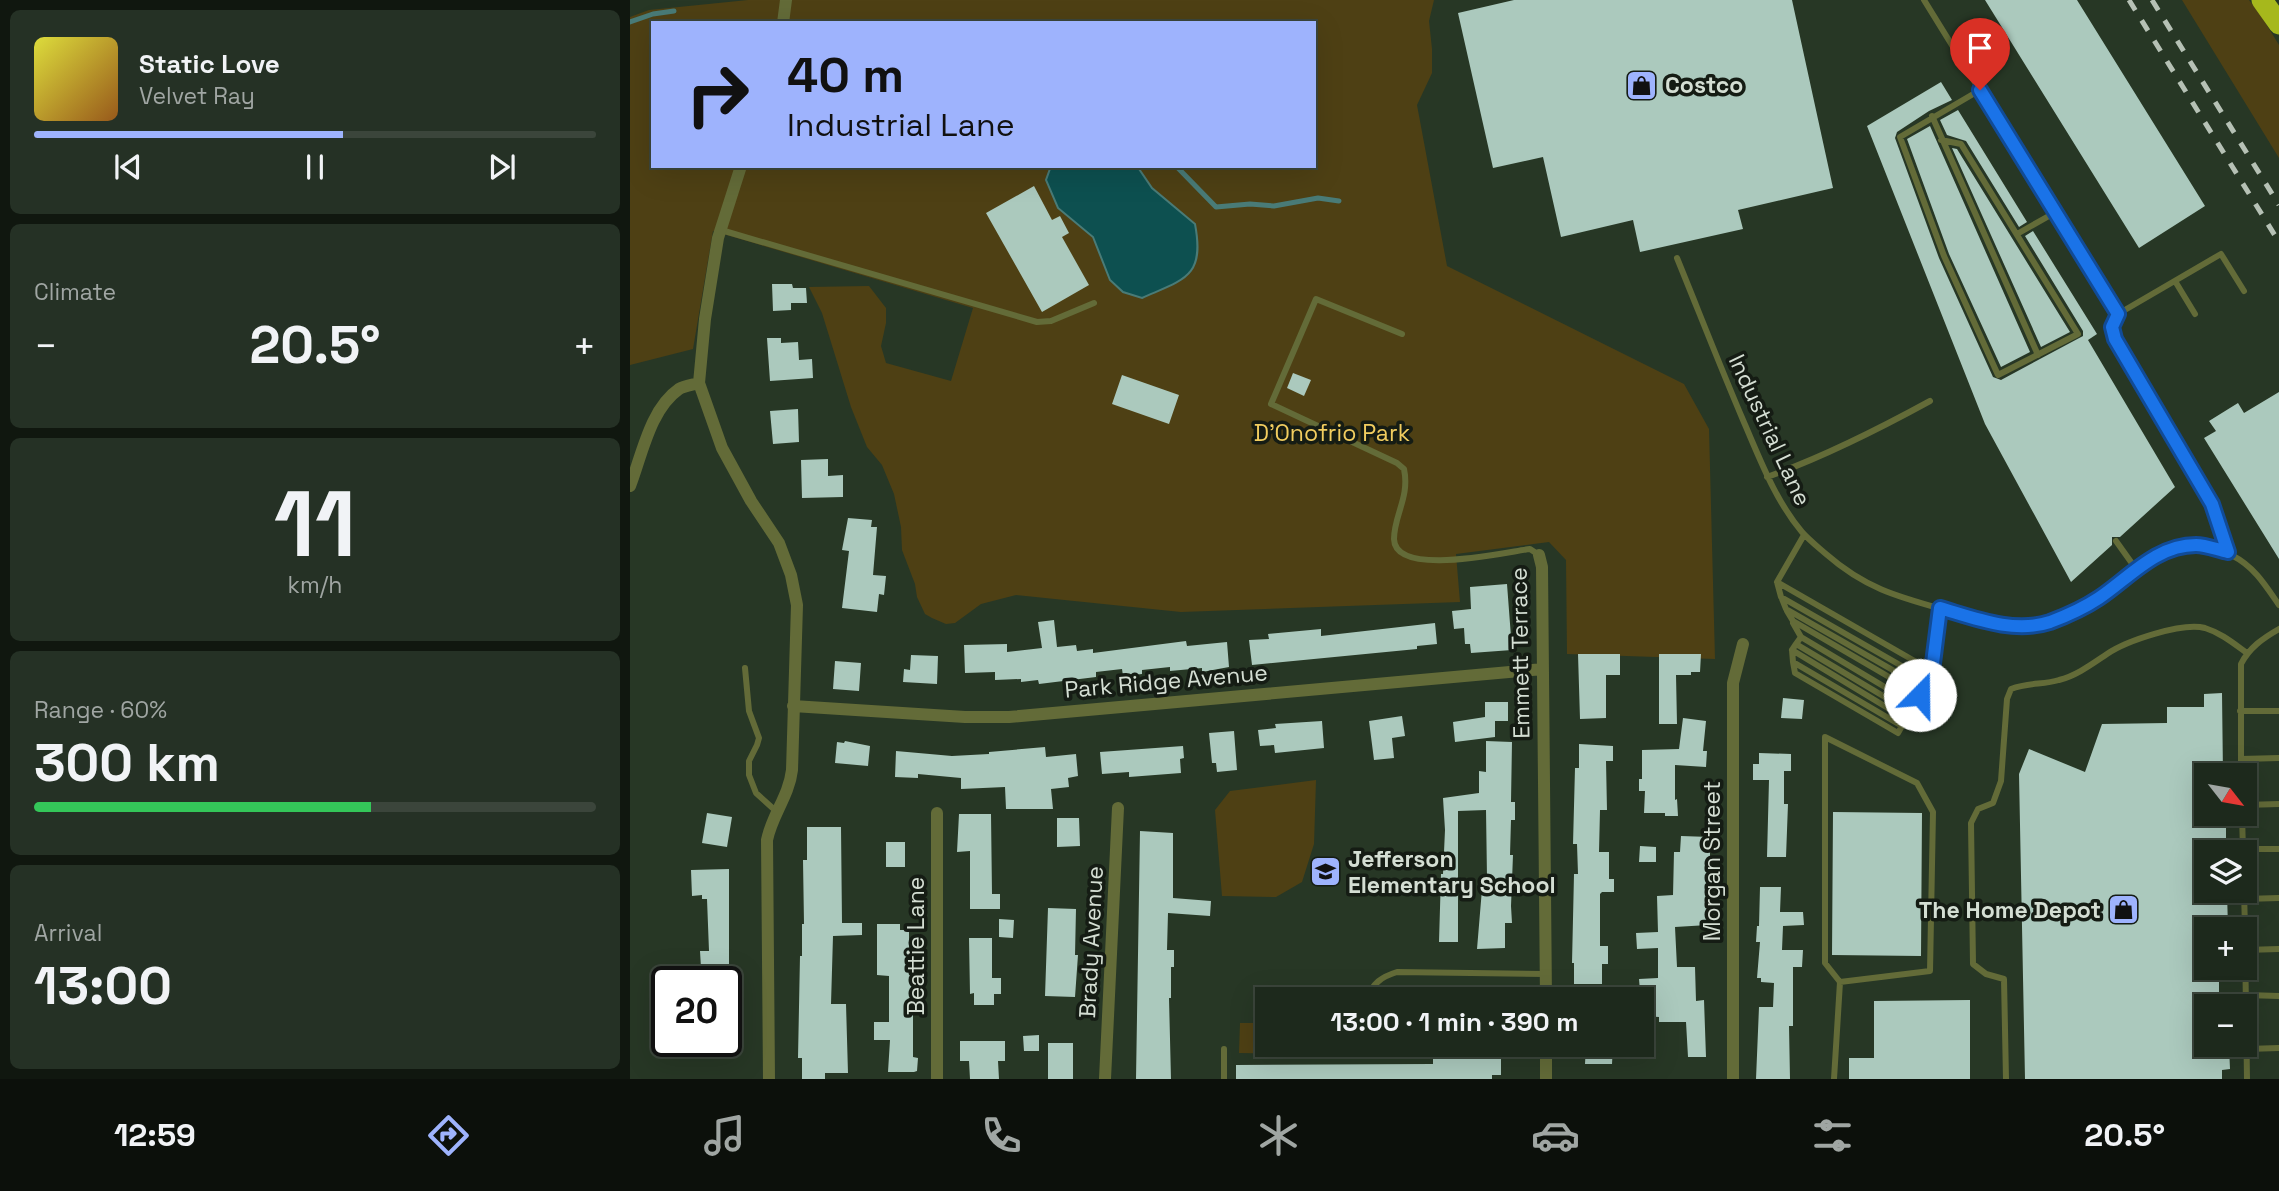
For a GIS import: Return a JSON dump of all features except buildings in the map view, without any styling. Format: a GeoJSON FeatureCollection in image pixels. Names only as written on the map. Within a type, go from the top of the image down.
{"type":"FeatureCollection","features":[{"type":"Feature","properties":{"kind":"highway"},"geometry":{"type":"LineString","coordinates":[[2262,0],[2279,24]]}},
{"type":"Feature","properties":{"kind":"street"},"geometry":{"type":"LineString","coordinates":[[783,21],[786,0]]}},
{"type":"Feature","properties":{"kind":"street"},"geometry":{"type":"LineString","coordinates":[[740,168],[721,230],[705,319],[699,383],[722,448],[751,501],[779,543],[791,575],[797,605],[792,770],[786,796],[771,823],[767,840],[769,1079]]}},
{"type":"Feature","properties":{"kind":"street"},"geometry":{"type":"LineString","coordinates":[[630,486],[649,434],[667,399],[681,387],[699,383]]}},
{"type":"Feature","properties":{"kind":"street","name":"Emmett Terrace"},"geometry":{"type":"LineString","coordinates":[[1539,555],[1542,567],[1546,987]]}},
{"type":"Feature","properties":{"kind":"street","name":"Morgan Street"},"geometry":{"type":"LineString","coordinates":[[1733,1079],[1732,683],[1743,644]]}},
{"type":"Feature","properties":{"kind":"street","name":"Park Ridge Avenue"},"geometry":{"type":"LineString","coordinates":[[793,706],[965,717],[1009,716],[1543,669]]}},
{"type":"Feature","properties":{"kind":"street","name":"Brady Avenue"},"geometry":{"type":"LineString","coordinates":[[1105,1079],[1118,808]]}},
{"type":"Feature","properties":{"kind":"street","name":"Beattie Lane"},"geometry":{"type":"LineString","coordinates":[[937,813],[937,1079]]}},
{"type":"Feature","properties":{"kind":"street"},"geometry":{"type":"LineString","coordinates":[[1546,1057],[1546,1079]]}},
{"type":"Feature","properties":{"kind":"lane"},"geometry":{"type":"LineString","coordinates":[[1924,0],[2118,314]]}},
{"type":"Feature","properties":{"kind":"lane"},"geometry":{"type":"LineString","coordinates":[[1941,140],[1961,144],[2078,334],[1998,375],[1944,256],[1900,137],[1980,90]]}},
{"type":"Feature","properties":{"kind":"lane"},"geometry":{"type":"LineString","coordinates":[[1932,116],[2038,355]]}},
{"type":"Feature","properties":{"kind":"lane"},"geometry":{"type":"LineString","coordinates":[[2017,234],[2056,212]]}},
{"type":"Feature","properties":{"kind":"lane"},"geometry":{"type":"LineString","coordinates":[[721,230],[1037,322],[1051,321],[1094,303]]}},
{"type":"Feature","properties":{"kind":"lane"},"geometry":{"type":"LineString","coordinates":[[2228,552],[2212,504],[2115,339],[2112,327],[2118,314],[2221,254],[2244,291]]}},
{"type":"Feature","properties":{"kind":"lane","name":"Industrial Lane"},"geometry":{"type":"LineString","coordinates":[[1677,258],[1767,477],[1787,513],[1804,535],[1863,582],[1916,603],[1999,625],[2019,626],[2049,622],[2099,598],[2144,562],[2194,545],[2228,552],[2256,574],[2279,605]]}},
{"type":"Feature","properties":{"kind":"lane"},"geometry":{"type":"LineString","coordinates":[[2175,281],[2195,314]]}},
{"type":"Feature","properties":{"kind":"lane","name":"Emmett Terrace"},"geometry":{"type":"LineString","coordinates":[[1402,334],[1316,299],[1271,404],[1397,463],[1404,470],[1406,490],[1394,539],[1397,550],[1409,558],[1439,561],[1530,548],[1539,555]]}},
{"type":"Feature","properties":{"kind":"lane"},"geometry":{"type":"LineString","coordinates":[[1767,477],[1810,462],[1851,443],[1930,401]]}},
{"type":"Feature","properties":{"kind":"lane"},"geometry":{"type":"LineString","coordinates":[[1804,535],[1777,582],[1786,609],[1801,637],[1915,705]]}},
{"type":"Feature","properties":{"kind":"lane"},"geometry":{"type":"LineString","coordinates":[[2116,541],[2136,569]]}},
{"type":"Feature","properties":{"kind":"lane"},"geometry":{"type":"LineString","coordinates":[[1777,582],[1932,671]]}},
{"type":"Feature","properties":{"kind":"lane"},"geometry":{"type":"LineString","coordinates":[[1782,597],[1926,685]]}},
{"type":"Feature","properties":{"kind":"lane"},"geometry":{"type":"LineString","coordinates":[[1801,637],[1794,647],[1793,662],[1902,726],[1932,671],[1940,608]]}},
{"type":"Feature","properties":{"kind":"lane"},"geometry":{"type":"LineString","coordinates":[[1786,609],[1926,685]]}},
{"type":"Feature","properties":{"kind":"lane"},"geometry":{"type":"LineString","coordinates":[[1793,621],[1920,695]]}},
{"type":"Feature","properties":{"kind":"lane"},"geometry":{"type":"LineString","coordinates":[[2006,1079],[2004,979],[1986,974],[1973,964],[1971,823],[1978,809],[1993,803],[2001,781],[2007,699],[2011,689],[2028,683],[2059,680],[2096,663],[2108,653],[2171,629],[2202,627],[2224,636],[2247,653]]}},
{"type":"Feature","properties":{"kind":"lane"},"geometry":{"type":"LineString","coordinates":[[2241,763],[2241,664],[2247,653],[2266,636],[2279,629]]}},
{"type":"Feature","properties":{"kind":"lane"},"geometry":{"type":"LineString","coordinates":[[1794,647],[1908,715]]}},
{"type":"Feature","properties":{"kind":"lane"},"geometry":{"type":"LineString","coordinates":[[745,668],[749,711],[759,738],[749,761],[749,775],[757,793],[778,812]]}},
{"type":"Feature","properties":{"kind":"lane"},"geometry":{"type":"LineString","coordinates":[[2240,710],[2279,711]]}},
{"type":"Feature","properties":{"kind":"lane"},"geometry":{"type":"LineString","coordinates":[[1834,1079],[1840,982],[1825,963],[1825,737],[1917,783],[1933,812],[1930,971],[1840,982]]}},
{"type":"Feature","properties":{"kind":"lane"},"geometry":{"type":"LineString","coordinates":[[2241,759],[2279,758]]}},
{"type":"Feature","properties":{"kind":"lane"},"geometry":{"type":"LineString","coordinates":[[2258,805],[2279,804]]}},
{"type":"Feature","properties":{"kind":"lane"},"geometry":{"type":"LineString","coordinates":[[2257,850],[2279,849]]}},
{"type":"Feature","properties":{"kind":"lane"},"geometry":{"type":"LineString","coordinates":[[2257,899],[2279,898]]}},
{"type":"Feature","properties":{"kind":"lane"},"geometry":{"type":"LineString","coordinates":[[2257,950],[2279,949]]}},
{"type":"Feature","properties":{"kind":"lane"},"geometry":{"type":"LineString","coordinates":[[1372,987],[1383,976],[1398,972],[1545,974]]}},
{"type":"Feature","properties":{"kind":"lane"},"geometry":{"type":"LineString","coordinates":[[2257,996],[2279,996]]}},
{"type":"Feature","properties":{"kind":"lane"},"geometry":{"type":"LineString","coordinates":[[2257,1048],[2279,1048]]}},
{"type":"Feature","properties":{"kind":"lane"},"geometry":{"type":"LineString","coordinates":[[1224,1049],[1224,1079]]}},
{"type":"Feature","properties":{"kind":"lane"},"geometry":{"type":"LineString","coordinates":[[2247,1057],[2247,1079]]}},
{"type":"Feature","properties":{"kind":"green space","name":"D'Onofrio Park"},"geometry":{"type":"Polygon","coordinates":[[[748,0],[1434,0],[1429,21],[1432,73],[1417,105],[1447,266],[1684,384],[1709,429],[1715,659],[1567,654],[1566,560],[1549,542],[1456,554],[1460,602],[1181,612],[1016,595],[981,604],[955,623],[946,624],[925,614],[902,550],[901,527],[894,494],[882,465],[867,447],[851,407],[822,313],[809,287],[869,286],[886,308],[881,346],[886,363],[951,381],[973,308],[713,231],[693,349],[630,365],[630,17],[649,10],[748,0]]]}},
{"type":"Feature","properties":{"kind":"green space"},"geometry":{"type":"Polygon","coordinates":[[[2182,0],[2249,0],[2260,14],[2279,45],[2279,158],[2182,0]]]}},
{"type":"Feature","properties":{"kind":"green space"},"geometry":{"type":"Polygon","coordinates":[[[1316,780],[1314,844],[1302,882],[1276,897],[1222,896],[1215,810],[1230,791],[1316,780]]]}},
{"type":"Feature","properties":{"kind":"green space"},"geometry":{"type":"Polygon","coordinates":[[[1240,1023],[1255,1023],[1255,1053],[1239,1053],[1240,1023]]]}},
{"type":"Feature","properties":{"kind":"water"},"geometry":{"type":"Polygon","coordinates":[[[1050,168],[1138,168],[1152,188],[1195,224],[1197,255],[1194,266],[1180,280],[1142,298],[1123,292],[1110,280],[1093,237],[1058,208],[1046,180],[1050,168]]]}},
{"type":"Feature","properties":{"kind":"waterway"},"geometry":{"type":"LineString","coordinates":[[630,22],[653,14],[674,11]]}},
{"type":"Feature","properties":{"kind":"waterway"},"geometry":{"type":"LineString","coordinates":[[1178,168],[1216,207],[1250,204],[1274,206],[1318,198],[1339,201]]}},
{"type":"Feature","properties":{"kind":"railway"},"geometry":{"type":"LineString","coordinates":[[2129,0],[2279,242]]}},
{"type":"Feature","properties":{"kind":"railway"},"geometry":{"type":"LineString","coordinates":[[2152,0],[2279,205]]}},
{"type":"Feature","properties":{"kind":"place","name":"Costco"},"geometry":{"type":"Point","coordinates":[1642,85]}},
{"type":"Feature","properties":{"kind":"place","name":"Jefferson Elementary School"},"geometry":{"type":"Point","coordinates":[1325,872]}},
{"type":"Feature","properties":{"kind":"place","name":"The Home Depot"},"geometry":{"type":"Point","coordinates":[2124,910]}},
{"type":"Feature","properties":{"kind":"route"},"geometry":{"type":"LineString","coordinates":[[1920,695],[1932,671],[1940,608],[1999,625],[2019,626],[2049,622],[2099,598],[2144,562],[2173,550],[2198,545],[2228,552],[2212,504],[2115,339],[2112,327],[2118,314],[1980,90]]}}]}
